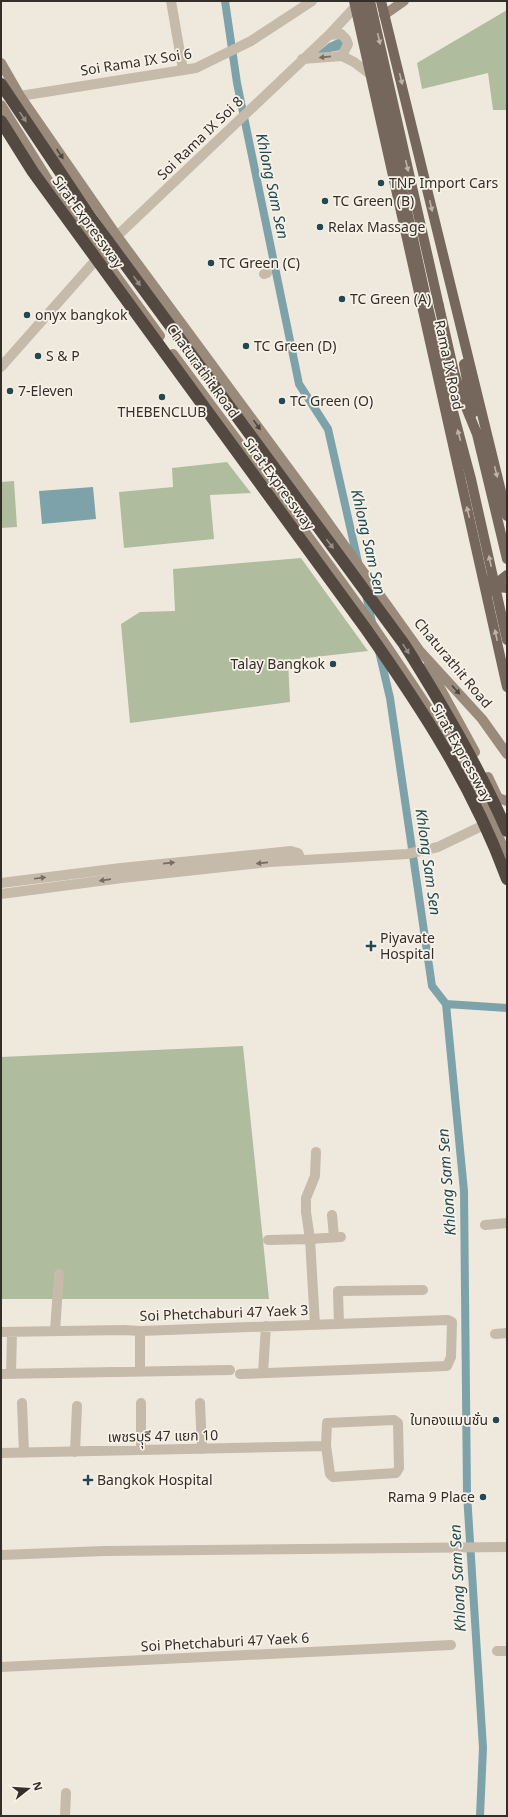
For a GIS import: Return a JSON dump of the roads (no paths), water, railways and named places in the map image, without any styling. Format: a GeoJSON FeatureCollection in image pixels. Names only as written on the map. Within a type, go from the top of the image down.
{"type":"FeatureCollection","features":[{"type":"Feature","properties":{"kind":"highway","name":"Sirat Expressway"},"geometry":{"type":"LineString","coordinates":[[1,84],[91,218],[404,644],[445,710],[507,830]]}},
{"type":"Feature","properties":{"kind":"highway","name":"Sirat Expressway"},"geometry":{"type":"LineString","coordinates":[[1,122],[38,178],[366,629],[411,694],[445,747],[475,804],[507,879]]}},
{"type":"Feature","properties":{"kind":"main road","name":"Rama IX Road"},"geometry":{"type":"LineString","coordinates":[[370,1],[454,372],[461,395],[477,434],[507,559]]}},
{"type":"Feature","properties":{"kind":"main road"},"geometry":{"type":"LineString","coordinates":[[360,27],[404,1]]}},
{"type":"Feature","properties":{"kind":"main road","name":"Rama IX Road"},"geometry":{"type":"LineString","coordinates":[[382,2],[443,258],[507,516]]}},
{"type":"Feature","properties":{"kind":"main road"},"geometry":{"type":"LineString","coordinates":[[360,27],[382,2]]}},
{"type":"Feature","properties":{"kind":"main road","name":"Rama IX Road"},"geometry":{"type":"LineString","coordinates":[[356,3],[370,74],[439,387],[484,577],[507,687]]}},
{"type":"Feature","properties":{"kind":"main road","name":"Rama IX Road"},"geometry":{"type":"LineString","coordinates":[[356,3],[451,404],[471,479],[507,640]]}},
{"type":"Feature","properties":{"kind":"main road","name":"Chaturathit Road"},"geometry":{"type":"LineString","coordinates":[[1,63],[20,96],[117,236],[314,503],[419,650],[482,719],[507,754]]}},
{"type":"Feature","properties":{"kind":"main road","name":"Chaturathit Road"},"geometry":{"type":"LineString","coordinates":[[1,105],[58,196],[339,577],[422,697],[460,762],[507,856]]}},
{"type":"Feature","properties":{"kind":"main road"},"geometry":{"type":"LineString","coordinates":[[443,258],[477,434]]}},
{"type":"Feature","properties":{"kind":"main road"},"geometry":{"type":"LineString","coordinates":[[484,577],[490,583],[497,583],[507,575]]}},
{"type":"Feature","properties":{"kind":"main road"},"geometry":{"type":"LineString","coordinates":[[488,596],[493,589],[498,587],[507,588]]}},
{"type":"Feature","properties":{"kind":"main road"},"geometry":{"type":"LineString","coordinates":[[419,650],[503,799],[500,809],[491,822]]}},
{"type":"Feature","properties":{"kind":"street"},"geometry":{"type":"LineString","coordinates":[[170,1],[183,70]]}},
{"type":"Feature","properties":{"kind":"street","name":"Soi Rama IX Soi 6"},"geometry":{"type":"LineString","coordinates":[[20,96],[196,68],[251,41],[312,1]]}},
{"type":"Feature","properties":{"kind":"street","name":"Soi Rama IX Soi 8"},"geometry":{"type":"LineString","coordinates":[[1,367],[117,236],[329,35],[356,3]]}},
{"type":"Feature","properties":{"kind":"street"},"geometry":{"type":"LineString","coordinates":[[329,35],[335,33],[341,34],[346,39],[348,44],[342,56]]}},
{"type":"Feature","properties":{"kind":"street"},"geometry":{"type":"LineString","coordinates":[[302,59],[342,56],[354,62],[370,74]]}},
{"type":"Feature","properties":{"kind":"street"},"geometry":{"type":"LineString","coordinates":[[1,883],[58,881],[237,861],[301,860],[407,854],[424,851],[448,843],[491,822]]}},
{"type":"Feature","properties":{"kind":"street"},"geometry":{"type":"LineString","coordinates":[[1,894],[58,881]]}},
{"type":"Feature","properties":{"kind":"street"},"geometry":{"type":"LineString","coordinates":[[315,1325],[306,1198],[315,1176],[316,1152]]}},
{"type":"Feature","properties":{"kind":"street"},"geometry":{"type":"LineString","coordinates":[[268,1240],[338,1237],[332,1215]]}},
{"type":"Feature","properties":{"kind":"street"},"geometry":{"type":"LineString","coordinates":[[485,1225],[507,1223]]}},
{"type":"Feature","properties":{"kind":"street"},"geometry":{"type":"LineString","coordinates":[[56,1331],[59,1274]]}},
{"type":"Feature","properties":{"kind":"street"},"geometry":{"type":"LineString","coordinates":[[339,1324],[338,1291],[423,1290]]}},
{"type":"Feature","properties":{"kind":"street","name":"Soi Phetchaburi 47 Yaek 3"},"geometry":{"type":"LineString","coordinates":[[1,1332],[140,1331],[448,1320],[452,1322],[451,1357],[447,1366],[263,1373]]}},
{"type":"Feature","properties":{"kind":"street"},"geometry":{"type":"LineString","coordinates":[[240,1374],[263,1373],[266,1326]]}},
{"type":"Feature","properties":{"kind":"street"},"geometry":{"type":"LineString","coordinates":[[140,1331],[140,1371]]}},
{"type":"Feature","properties":{"kind":"street"},"geometry":{"type":"LineString","coordinates":[[12,1332],[6,1374],[230,1370]]}},
{"type":"Feature","properties":{"kind":"street"},"geometry":{"type":"LineString","coordinates":[[495,1334],[507,1333]]}},
{"type":"Feature","properties":{"kind":"street"},"geometry":{"type":"LineString","coordinates":[[22,1403],[24,1453]]}},
{"type":"Feature","properties":{"kind":"street"},"geometry":{"type":"LineString","coordinates":[[141,1403],[141,1450]]}},
{"type":"Feature","properties":{"kind":"street"},"geometry":{"type":"LineString","coordinates":[[200,1403],[202,1449]]}},
{"type":"Feature","properties":{"kind":"street"},"geometry":{"type":"LineString","coordinates":[[75,1452],[77,1406]]}},
{"type":"Feature","properties":{"kind":"street"},"geometry":{"type":"LineString","coordinates":[[396,1420],[398,1423],[399,1468],[396,1473],[333,1477],[328,1469],[326,1446],[326,1426],[329,1422],[396,1420]]}},
{"type":"Feature","properties":{"kind":"street","name":"เพชรบุุรี 47 แยก 10"},"geometry":{"type":"LineString","coordinates":[[1,1452],[24,1453],[326,1446]]}},
{"type":"Feature","properties":{"kind":"street"},"geometry":{"type":"LineString","coordinates":[[1,1555],[111,1550],[507,1547]]}},
{"type":"Feature","properties":{"kind":"street","name":"Soi Phetchaburi 47 Yaek 6"},"geometry":{"type":"LineString","coordinates":[[1,1667],[451,1645]]}},
{"type":"Feature","properties":{"kind":"street"},"geometry":{"type":"LineString","coordinates":[[65,1816],[66,1793]]}},
{"type":"Feature","properties":{"kind":"water"},"geometry":{"type":"Polygon","coordinates":[[[340,38],[345,43],[341,50],[319,54],[318,52],[329,43],[340,38]]]}},
{"type":"Feature","properties":{"kind":"water"},"geometry":{"type":"Polygon","coordinates":[[[93,487],[96,519],[42,524],[39,491],[93,487]]]}},
{"type":"Feature","properties":{"kind":"waterway","name":"Khlong Sam Sen"},"geometry":{"type":"LineString","coordinates":[[225,1],[237,83],[299,384],[328,429],[358,562]]}},
{"type":"Feature","properties":{"kind":"waterway","name":"Khlong Sam Sen"},"geometry":{"type":"LineString","coordinates":[[366,595],[372,622]]}},
{"type":"Feature","properties":{"kind":"waterway","name":"Khlong Sam Sen"},"geometry":{"type":"LineString","coordinates":[[379,651],[390,698],[432,986],[446,1004],[464,1191],[467,1494],[483,1748],[480,1816]]}},
{"type":"Feature","properties":{"kind":"waterway"},"geometry":{"type":"LineString","coordinates":[[446,1004],[507,1008]]}},
{"type":"Feature","properties":{"kind":"place","name":"TNP Import Cars"},"geometry":{"type":"Point","coordinates":[381,183]}},
{"type":"Feature","properties":{"kind":"place","name":"TC Green (B)"},"geometry":{"type":"Point","coordinates":[325,201]}},
{"type":"Feature","properties":{"kind":"place","name":"Relax Massage"},"geometry":{"type":"Point","coordinates":[320,227]}},
{"type":"Feature","properties":{"kind":"place","name":"TC Green (C)"},"geometry":{"type":"Point","coordinates":[211,263]}},
{"type":"Feature","properties":{"kind":"place","name":"TC Green (A)"},"geometry":{"type":"Point","coordinates":[342,299]}},
{"type":"Feature","properties":{"kind":"place","name":"onyx bangkok"},"geometry":{"type":"Point","coordinates":[27,315]}},
{"type":"Feature","properties":{"kind":"place","name":"TC Green (D)"},"geometry":{"type":"Point","coordinates":[246,346]}},
{"type":"Feature","properties":{"kind":"place","name":"S & P"},"geometry":{"type":"Point","coordinates":[38,356]}},
{"type":"Feature","properties":{"kind":"place","name":"7-Eleven"},"geometry":{"type":"Point","coordinates":[10,391]}},
{"type":"Feature","properties":{"kind":"place","name":"THEBENCLUB"},"geometry":{"type":"Point","coordinates":[162,397]}},
{"type":"Feature","properties":{"kind":"place","name":"TC Green (O)"},"geometry":{"type":"Point","coordinates":[282,401]}},
{"type":"Feature","properties":{"kind":"place","name":"Talay Bangkok"},"geometry":{"type":"Point","coordinates":[333,664]}},
{"type":"Feature","properties":{"kind":"place","name":"Piyavate Hospital"},"geometry":{"type":"Point","coordinates":[371,946]}},
{"type":"Feature","properties":{"kind":"place","name":"ใบทองแมนชั่น"},"geometry":{"type":"Point","coordinates":[496,1420]}},
{"type":"Feature","properties":{"kind":"place","name":"Bangkok Hospital"},"geometry":{"type":"Point","coordinates":[88,1480]}},
{"type":"Feature","properties":{"kind":"place","name":"Rama 9 Place"},"geometry":{"type":"Point","coordinates":[483,1497]}}]}
